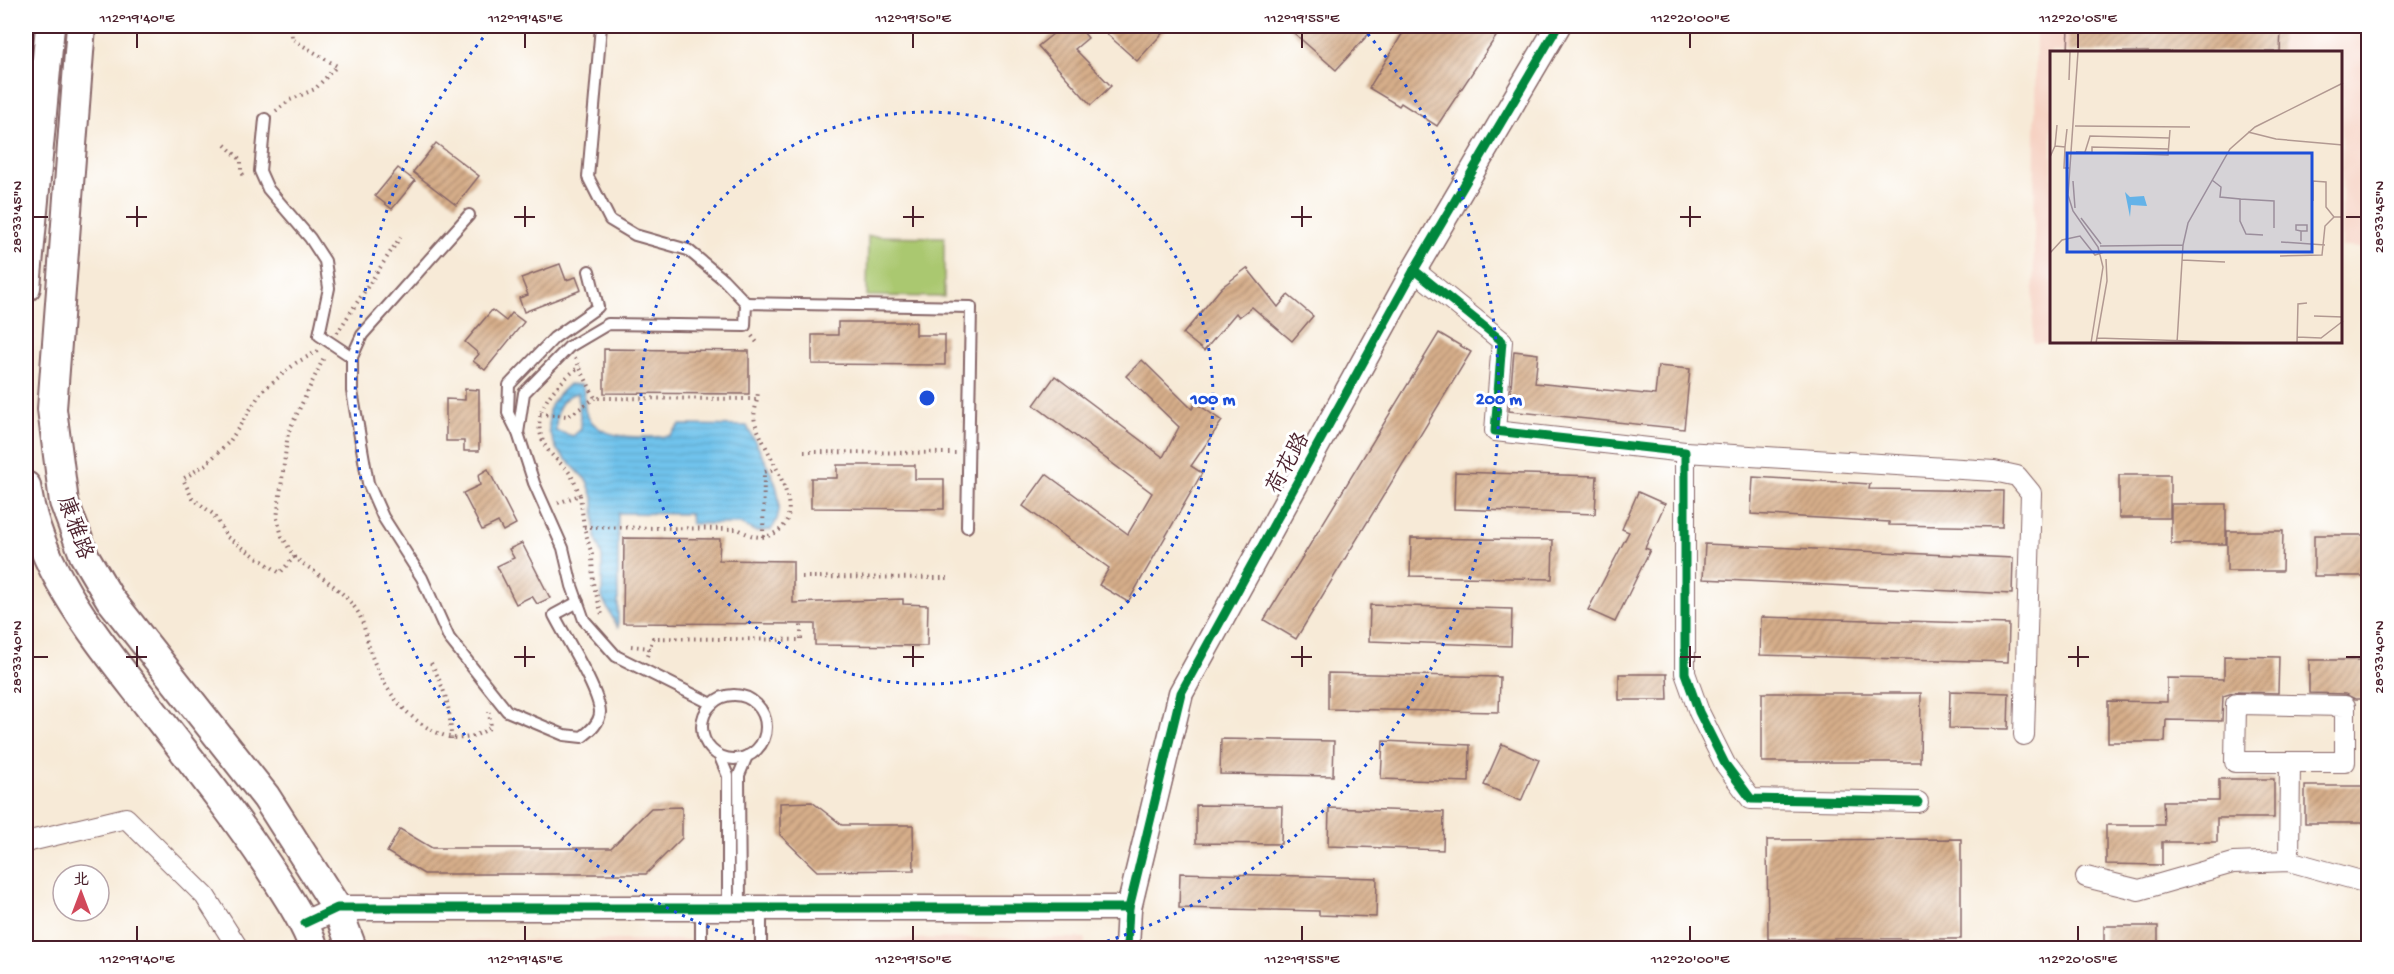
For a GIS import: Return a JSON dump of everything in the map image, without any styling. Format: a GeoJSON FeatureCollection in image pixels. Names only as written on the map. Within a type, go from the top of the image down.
{"type":"FeatureCollection","features":[{"type":"Feature","properties":{"kind":"main road"},"geometry":{"type":"LineString","coordinates":[[26,287],[32,153],[50,26]]}},
{"type":"Feature","properties":{"kind":"main road","name":"康雅路"},"geometry":{"type":"LineString","coordinates":[[81,26],[52,409],[64,502],[84,555],[110,599],[266,797],[337,908],[352,948]]}},
{"type":"Feature","properties":{"kind":"main road","name":"康雅路"},"geometry":{"type":"LineString","coordinates":[[26,486],[28,503],[54,574],[111,658],[238,821],[310,936]]}},
{"type":"Feature","properties":{"kind":"street","name":"荷花路"},"geometry":{"type":"LineString","coordinates":[[1127,948],[1129,908],[1181,693],[1414,270],[1558,26]]}},
{"type":"Feature","properties":{"kind":"street"},"geometry":{"type":"LineString","coordinates":[[1414,270],[1502,340],[1495,431],[1685,452],[1994,471],[2017,476],[2031,493],[2024,735]]}},
{"type":"Feature","properties":{"kind":"street"},"geometry":{"type":"LineString","coordinates":[[1685,452],[1685,673],[1699,712],[1725,764],[1751,800],[1918,802]]}},
{"type":"Feature","properties":{"kind":"street"},"geometry":{"type":"LineString","coordinates":[[2236,704],[2345,706],[2345,762],[2290,762],[2235,762],[2236,704]]}},
{"type":"Feature","properties":{"kind":"street"},"geometry":{"type":"LineString","coordinates":[[2289,861],[2290,762]]}},
{"type":"Feature","properties":{"kind":"street"},"geometry":{"type":"LineString","coordinates":[[26,842],[126,818],[205,896],[238,948]]}},
{"type":"Feature","properties":{"kind":"street"},"geometry":{"type":"LineString","coordinates":[[2086,877],[2139,890],[2233,863],[2289,861],[2368,883]]}},
{"type":"Feature","properties":{"kind":"street"},"geometry":{"type":"LineString","coordinates":[[310,936],[337,908],[1129,908]]}},
{"type":"Feature","properties":{"kind":"lane"},"geometry":{"type":"LineString","coordinates":[[601,26],[588,177],[610,220],[635,235],[688,250],[723,279],[746,303],[971,307],[967,527]]}},
{"type":"Feature","properties":{"kind":"lane"},"geometry":{"type":"LineString","coordinates":[[265,119],[260,171],[268,189],[310,238],[325,261],[329,288],[319,334],[352,357]]}},
{"type":"Feature","properties":{"kind":"lane"},"geometry":{"type":"LineString","coordinates":[[469,215],[362,334],[352,357],[352,391],[368,483],[383,517],[422,578],[449,638],[485,686],[507,711],[564,735],[582,737],[594,729],[600,713],[594,691],[554,615],[578,602]]}},
{"type":"Feature","properties":{"kind":"lane"},"geometry":{"type":"LineString","coordinates":[[589,271],[598,307],[554,338],[509,385],[508,413],[563,548],[584,620],[616,656],[712,704]]}},
{"type":"Feature","properties":{"kind":"lane"},"geometry":{"type":"LineString","coordinates":[[518,433],[524,393],[569,347],[608,324],[745,326],[746,303]]}},
{"type":"Feature","properties":{"kind":"lane"},"geometry":{"type":"LineString","coordinates":[[720,757],[739,759],[747,756],[755,751],[765,736],[764,718],[754,703],[738,696],[729,696],[712,704],[703,719],[701,728],[707,745],[720,757],[728,776],[743,908],[761,948]]}},
{"type":"Feature","properties":{"kind":"lane"},"geometry":{"type":"LineString","coordinates":[[743,908],[740,775],[747,756]]}},
{"type":"Feature","properties":{"kind":"lane"},"geometry":{"type":"LineString","coordinates":[[701,908],[701,948]]}},
{"type":"Feature","properties":{"kind":"path"},"geometry":{"type":"LineString","coordinates":[[265,119],[290,100],[315,89],[337,66],[292,39],[291,26]]}},
{"type":"Feature","properties":{"kind":"path"},"geometry":{"type":"LineString","coordinates":[[403,232],[331,343],[288,433],[277,518],[282,536],[294,557],[338,590],[359,615],[372,656],[400,709],[425,728],[451,739],[477,737],[491,727],[485,686]]}},
{"type":"Feature","properties":{"kind":"path"},"geometry":{"type":"LineString","coordinates":[[294,557],[280,573],[227,537],[213,514],[192,498],[183,479],[206,464],[230,441],[262,391],[296,363],[331,343]]}},
{"type":"Feature","properties":{"kind":"path"},"geometry":{"type":"LineString","coordinates":[[569,347],[595,398]]}},
{"type":"Feature","properties":{"kind":"path"},"geometry":{"type":"LineString","coordinates":[[580,366],[550,393],[540,414],[540,428],[545,445],[555,460],[569,472],[580,495],[584,527],[592,555],[593,583],[605,620]]}},
{"type":"Feature","properties":{"kind":"path"},"geometry":{"type":"LineString","coordinates":[[540,414],[569,416],[595,398],[757,396],[754,420],[774,469],[786,489],[789,518],[783,529],[763,537],[752,537],[738,529],[584,527]]}},
{"type":"Feature","properties":{"kind":"path"},"geometry":{"type":"LineString","coordinates":[[804,452],[969,453]]}},
{"type":"Feature","properties":{"kind":"path"},"geometry":{"type":"LineString","coordinates":[[763,537],[764,472],[774,469]]}},
{"type":"Feature","properties":{"kind":"path"},"geometry":{"type":"LineString","coordinates":[[545,507],[580,495]]}},
{"type":"Feature","properties":{"kind":"path"},"geometry":{"type":"LineString","coordinates":[[802,577],[948,578]]}},
{"type":"Feature","properties":{"kind":"path"},"geometry":{"type":"LineString","coordinates":[[642,671],[652,638],[801,640],[801,625]]}},
{"type":"Feature","properties":{"kind":"path"},"geometry":{"type":"LineString","coordinates":[[623,646],[650,648]]}},
{"type":"Feature","properties":{"kind":"path"},"geometry":{"type":"LineString","coordinates":[[431,663],[444,688],[451,712],[451,739]]}},
{"type":"Feature","properties":{"kind":"shaded area"},"geometry":{"type":"Polygon","coordinates":[[[2036,26],[2368,26],[2368,248],[2343,247],[2343,51],[2050,51],[2050,343],[2033,343],[2036,26]]]}},
{"type":"Feature","properties":{"kind":"shaded area"},"geometry":{"type":"Polygon","coordinates":[[[1085,938],[1085,948],[441,948],[449,941],[1085,938]]]}},
{"type":"Feature","properties":{"kind":"green space"},"geometry":{"type":"Polygon","coordinates":[[[868,236],[944,237],[944,297],[867,296],[868,236]]]}},
{"type":"Feature","properties":{"kind":"water"},"geometry":{"type":"Polygon","coordinates":[[[569,384],[582,385],[586,413],[593,423],[612,434],[623,436],[669,436],[680,425],[747,426],[778,491],[777,518],[771,530],[756,532],[741,524],[691,524],[690,514],[618,513],[618,628],[602,598],[602,557],[595,535],[594,500],[587,481],[557,450],[549,431],[549,409],[557,396],[569,384]],[[578,393],[562,402],[556,431],[573,436],[581,429],[578,393]]]}},
{"type":"Feature","properties":{"kind":"building"},"geometry":{"type":"Polygon","coordinates":[[[1063,26],[1078,26],[1088,38],[1075,49],[1111,86],[1091,105],[1038,46],[1063,26]]]}},
{"type":"Feature","properties":{"kind":"building"},"geometry":{"type":"Polygon","coordinates":[[[1115,26],[1169,26],[1137,61],[1107,34],[1115,26]]]}},
{"type":"Feature","properties":{"kind":"building"},"geometry":{"type":"Polygon","coordinates":[[[1286,26],[1376,26],[1336,70],[1286,26]]]}},
{"type":"Feature","properties":{"kind":"building"},"geometry":{"type":"Polygon","coordinates":[[[1407,26],[1503,26],[1437,126],[1401,103],[1399,106],[1369,88],[1407,26]]]}},
{"type":"Feature","properties":{"kind":"building"},"geometry":{"type":"Polygon","coordinates":[[[2069,26],[2270,26],[2270,28],[2281,29],[2280,51],[2068,51],[2069,26]]]}},
{"type":"Feature","properties":{"kind":"building"},"geometry":{"type":"Polygon","coordinates":[[[436,143],[479,176],[456,205],[413,172],[436,143]]]}},
{"type":"Feature","properties":{"kind":"building"},"geometry":{"type":"Polygon","coordinates":[[[398,168],[415,181],[392,209],[375,196],[398,168]]]}},
{"type":"Feature","properties":{"kind":"building"},"geometry":{"type":"Polygon","coordinates":[[[560,264],[566,280],[576,277],[581,290],[524,312],[519,298],[528,295],[521,278],[560,264]]]}},
{"type":"Feature","properties":{"kind":"building"},"geometry":{"type":"Polygon","coordinates":[[[1247,268],[1278,307],[1288,295],[1313,316],[1292,341],[1252,307],[1239,317],[1236,313],[1204,351],[1183,334],[1222,287],[1247,268]]]}},
{"type":"Feature","properties":{"kind":"building"},"geometry":{"type":"Polygon","coordinates":[[[492,310],[506,321],[512,313],[524,322],[485,370],[473,361],[479,354],[465,342],[492,310]]]}},
{"type":"Feature","properties":{"kind":"building"},"geometry":{"type":"Polygon","coordinates":[[[838,322],[916,322],[916,335],[945,335],[945,365],[812,364],[812,335],[838,335],[838,322]]]}},
{"type":"Feature","properties":{"kind":"building"},"geometry":{"type":"Polygon","coordinates":[[[1439,333],[1471,352],[1296,639],[1264,620],[1439,333]]]}},
{"type":"Feature","properties":{"kind":"building"},"geometry":{"type":"Polygon","coordinates":[[[604,349],[749,351],[749,394],[604,393],[604,349]]]}},
{"type":"Feature","properties":{"kind":"building"},"geometry":{"type":"Polygon","coordinates":[[[1514,351],[1538,354],[1535,383],[1655,395],[1658,366],[1690,369],[1684,429],[1509,411],[1514,351]]]}},
{"type":"Feature","properties":{"kind":"building"},"geometry":{"type":"Polygon","coordinates":[[[1142,360],[1192,409],[1196,403],[1222,421],[1191,466],[1202,473],[1128,602],[1099,585],[1109,568],[1023,506],[1046,474],[1128,534],[1152,493],[1034,405],[1055,376],[1163,457],[1179,427],[1126,376],[1142,360]]]}},
{"type":"Feature","properties":{"kind":"building"},"geometry":{"type":"Polygon","coordinates":[[[465,389],[479,390],[479,451],[464,451],[464,441],[446,441],[446,399],[465,400],[465,389]]]}},
{"type":"Feature","properties":{"kind":"building"},"geometry":{"type":"Polygon","coordinates":[[[837,465],[915,465],[915,479],[944,479],[944,509],[811,508],[811,478],[837,478],[837,465]]]}},
{"type":"Feature","properties":{"kind":"building"},"geometry":{"type":"Polygon","coordinates":[[[488,469],[516,524],[503,531],[498,522],[482,530],[463,493],[480,485],[478,475],[488,469]]]}},
{"type":"Feature","properties":{"kind":"building"},"geometry":{"type":"Polygon","coordinates":[[[1455,472],[1597,476],[1595,514],[1454,509],[1455,472]]]}},
{"type":"Feature","properties":{"kind":"building"},"geometry":{"type":"Polygon","coordinates":[[[2119,475],[2170,475],[2170,518],[2119,518],[2119,475]]]}},
{"type":"Feature","properties":{"kind":"building"},"geometry":{"type":"Polygon","coordinates":[[[1753,477],[1870,484],[1869,489],[2003,491],[2002,527],[1889,525],[1889,522],[1751,514],[1753,477]]]}},
{"type":"Feature","properties":{"kind":"building"},"geometry":{"type":"Polygon","coordinates":[[[1638,492],[1665,504],[1645,548],[1650,550],[1615,622],[1588,610],[1629,532],[1622,529],[1638,492]]]}},
{"type":"Feature","properties":{"kind":"building"},"geometry":{"type":"Polygon","coordinates":[[[2171,504],[2226,504],[2226,544],[2171,544],[2171,504]]]}},
{"type":"Feature","properties":{"kind":"building"},"geometry":{"type":"Polygon","coordinates":[[[2227,531],[2283,531],[2282,571],[2227,571],[2227,531]]]}},
{"type":"Feature","properties":{"kind":"building"},"geometry":{"type":"Polygon","coordinates":[[[2314,535],[2368,535],[2368,576],[2314,576],[2314,535]]]}},
{"type":"Feature","properties":{"kind":"building"},"geometry":{"type":"Polygon","coordinates":[[[624,538],[720,539],[719,560],[793,561],[793,603],[903,599],[903,604],[928,605],[927,646],[815,645],[815,624],[623,623],[624,538]]]}},
{"type":"Feature","properties":{"kind":"building"},"geometry":{"type":"Polygon","coordinates":[[[1411,538],[1553,540],[1552,579],[1410,576],[1411,538]]]}},
{"type":"Feature","properties":{"kind":"building"},"geometry":{"type":"Polygon","coordinates":[[[522,543],[550,598],[537,604],[532,596],[516,604],[497,566],[514,558],[509,549],[522,543]]]}},
{"type":"Feature","properties":{"kind":"building"},"geometry":{"type":"Polygon","coordinates":[[[1705,544],[2013,558],[2012,594],[1703,579],[1705,544]]]}},
{"type":"Feature","properties":{"kind":"building"},"geometry":{"type":"Polygon","coordinates":[[[1370,605],[1512,609],[1511,646],[1369,641],[1370,605]]]}},
{"type":"Feature","properties":{"kind":"building"},"geometry":{"type":"Polygon","coordinates":[[[1761,617],[2009,624],[2008,662],[1760,655],[1761,617]]]}},
{"type":"Feature","properties":{"kind":"building"},"geometry":{"type":"Polygon","coordinates":[[[2224,656],[2279,657],[2278,693],[2236,692],[2223,696],[2222,721],[2166,720],[2165,742],[2108,742],[2108,701],[2167,702],[2167,678],[2224,679],[2224,656]]]}},
{"type":"Feature","properties":{"kind":"building"},"geometry":{"type":"Polygon","coordinates":[[[2309,660],[2365,660],[2365,699],[2355,699],[2345,694],[2309,693],[2309,660]]]}},
{"type":"Feature","properties":{"kind":"building"},"geometry":{"type":"Polygon","coordinates":[[[1328,673],[1500,677],[1499,712],[1328,709],[1328,673]]]}},
{"type":"Feature","properties":{"kind":"building"},"geometry":{"type":"Polygon","coordinates":[[[1619,674],[1667,674],[1668,700],[1619,700],[1619,674]]]}},
{"type":"Feature","properties":{"kind":"building"},"geometry":{"type":"Polygon","coordinates":[[[1950,691],[2009,693],[2008,729],[1949,728],[1950,691]]]}},
{"type":"Feature","properties":{"kind":"building"},"geometry":{"type":"Polygon","coordinates":[[[1762,693],[1921,693],[1920,762],[1762,762],[1762,693]]]}},
{"type":"Feature","properties":{"kind":"building"},"geometry":{"type":"Polygon","coordinates":[[[1221,739],[1334,741],[1333,776],[1220,774],[1221,739]]]}},
{"type":"Feature","properties":{"kind":"building"},"geometry":{"type":"Polygon","coordinates":[[[1383,741],[1470,745],[1469,782],[1381,779],[1383,741]]]}},
{"type":"Feature","properties":{"kind":"building"},"geometry":{"type":"Polygon","coordinates":[[[1502,744],[1539,760],[1521,801],[1484,785],[1502,744]]]}},
{"type":"Feature","properties":{"kind":"building"},"geometry":{"type":"Polygon","coordinates":[[[2219,779],[2274,779],[2274,818],[2217,818],[2217,842],[2162,842],[2162,865],[2106,864],[2106,825],[2164,825],[2163,801],[2219,801],[2219,779]]]}},
{"type":"Feature","properties":{"kind":"building"},"geometry":{"type":"Polygon","coordinates":[[[2305,786],[2368,786],[2368,823],[2305,823],[2305,786]]]}},
{"type":"Feature","properties":{"kind":"building"},"geometry":{"type":"Polygon","coordinates":[[[812,802],[842,825],[913,825],[914,870],[817,871],[780,835],[780,803],[812,802]]]}},
{"type":"Feature","properties":{"kind":"building"},"geometry":{"type":"Polygon","coordinates":[[[1196,805],[1282,806],[1281,844],[1196,843],[1196,805]]]}},
{"type":"Feature","properties":{"kind":"building"},"geometry":{"type":"Polygon","coordinates":[[[682,807],[682,838],[646,874],[424,874],[387,852],[400,829],[432,848],[611,848],[651,808],[682,807]]]}},
{"type":"Feature","properties":{"kind":"building"},"geometry":{"type":"Polygon","coordinates":[[[1329,808],[1444,812],[1443,850],[1328,846],[1329,808]]]}},
{"type":"Feature","properties":{"kind":"building"},"geometry":{"type":"Polygon","coordinates":[[[1961,839],[1961,939],[1768,939],[1767,840],[1961,839]]]}},
{"type":"Feature","properties":{"kind":"building"},"geometry":{"type":"Polygon","coordinates":[[[1180,873],[1377,878],[1376,917],[1319,915],[1319,911],[1179,908],[1180,873]]]}},
{"type":"Feature","properties":{"kind":"building"},"geometry":{"type":"Polygon","coordinates":[[[2104,926],[2158,926],[2158,948],[2104,948],[2104,926]]]}},
{"type":"Feature","properties":{"kind":"cycle path"},"geometry":{"type":"LineString","coordinates":[[1127,948],[1129,908],[1181,693],[1414,270],[1558,26]]}},
{"type":"Feature","properties":{"kind":"cycle path"},"geometry":{"type":"LineString","coordinates":[[1414,270],[1502,341],[1495,431],[1685,452],[1685,673],[1699,712],[1725,764],[1751,799],[1918,802]]}},
{"type":"Feature","properties":{"kind":"cycle path"},"geometry":{"type":"LineString","coordinates":[[305,923],[337,908],[1129,908]]}}]}
